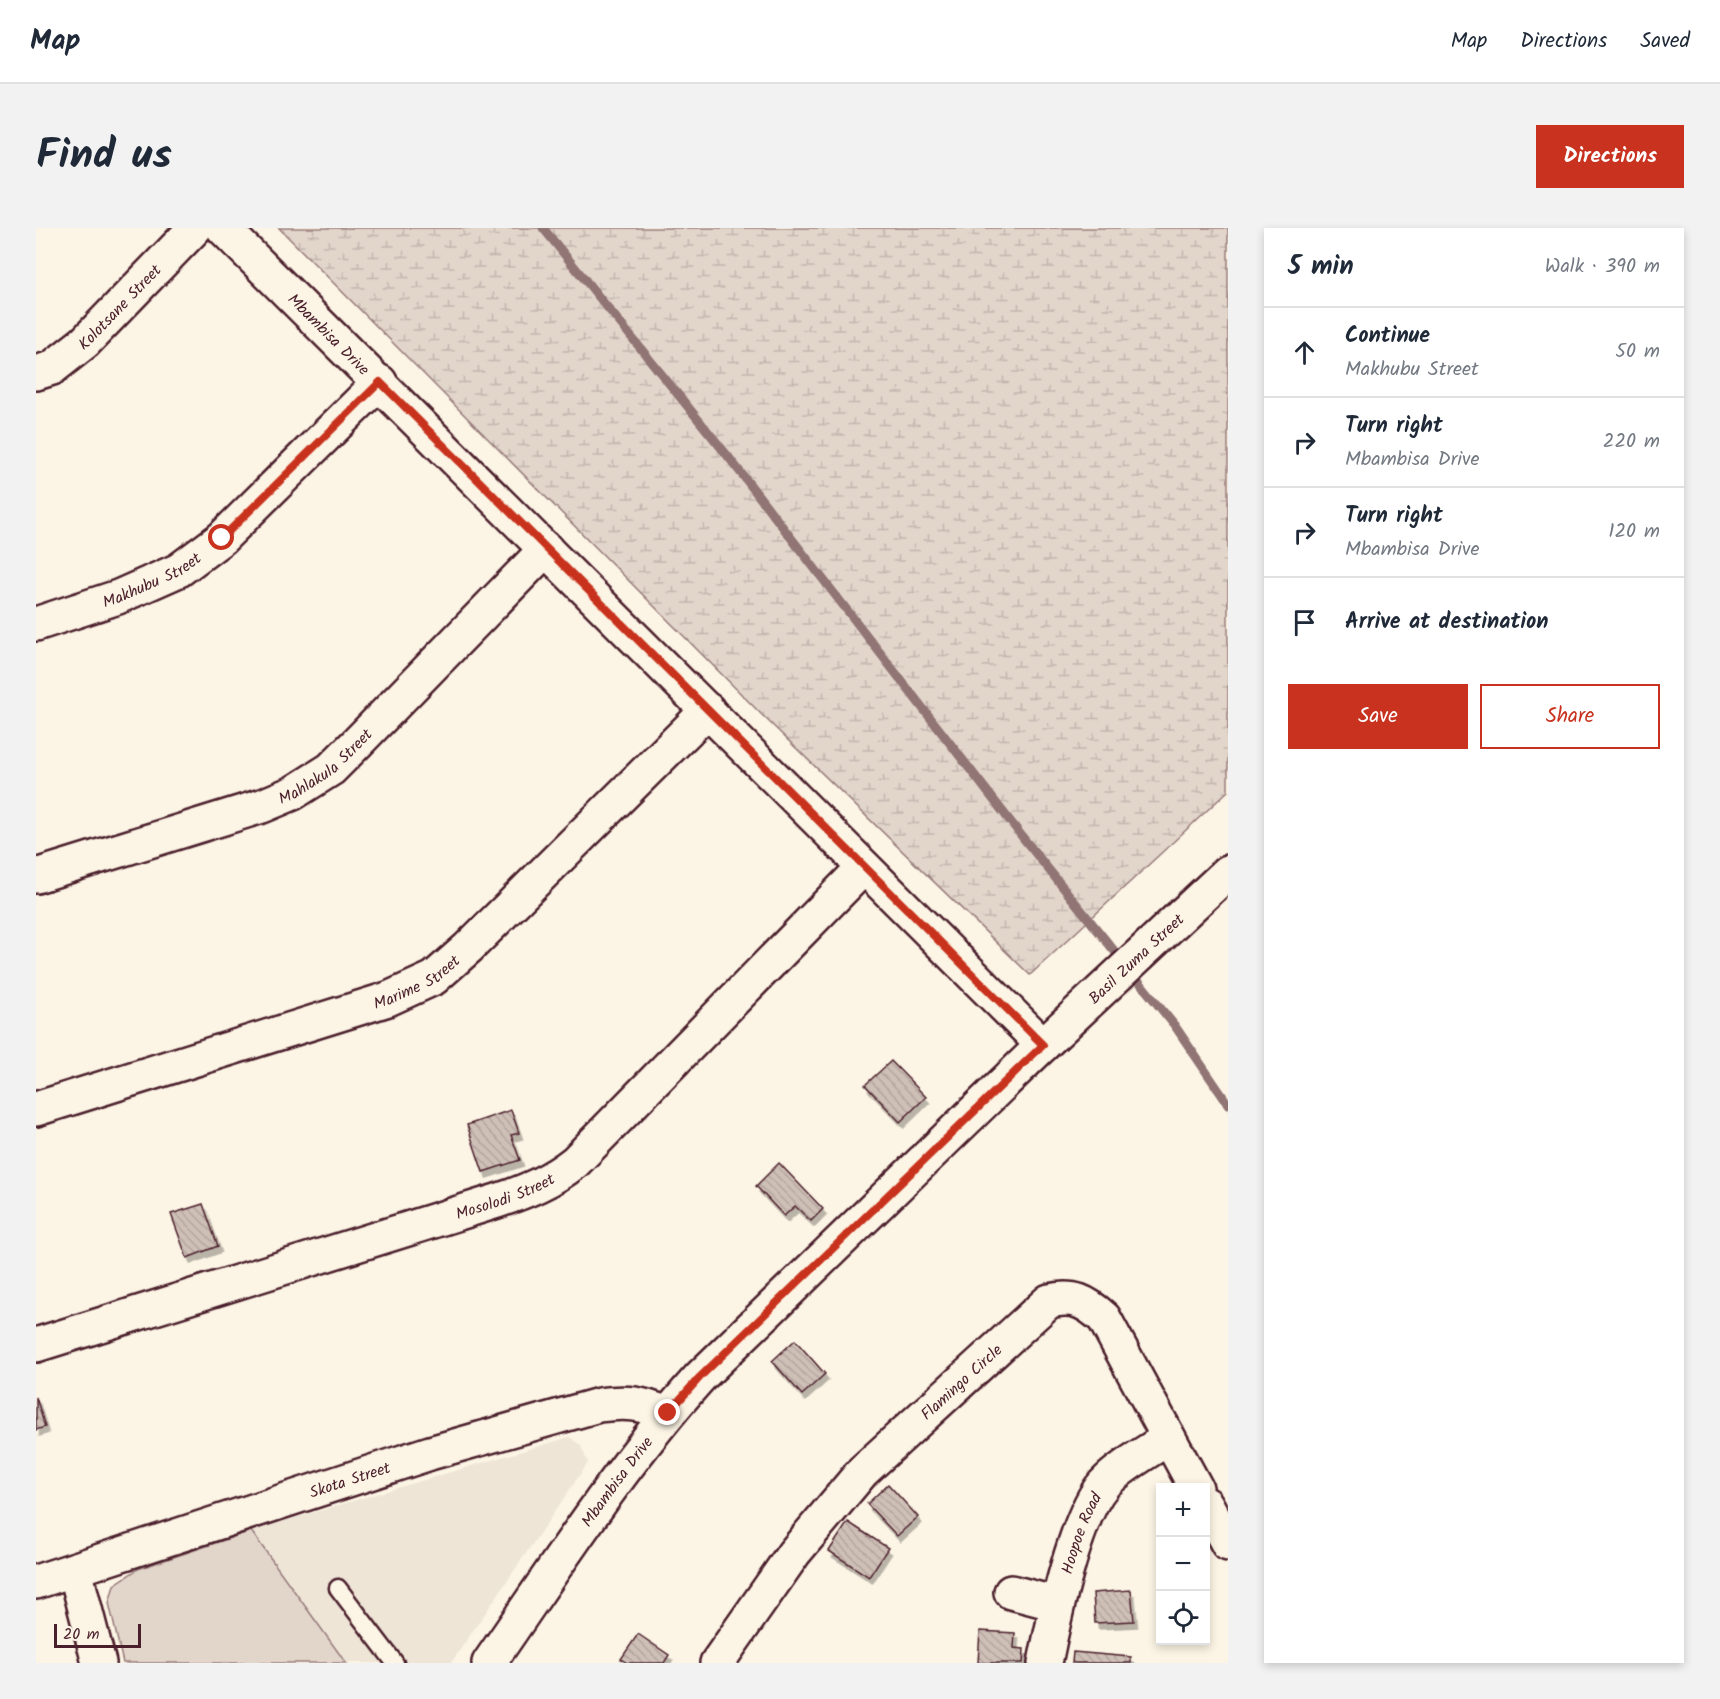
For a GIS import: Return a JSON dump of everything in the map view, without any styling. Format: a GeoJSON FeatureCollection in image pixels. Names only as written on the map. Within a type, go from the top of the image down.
{"type":"FeatureCollection","features":[{"type":"Feature","properties":{"kind":"street","name":"Kolotsane Street"},"geometry":{"type":"LineString","coordinates":[[36,373],[52,368],[85,342],[195,228]]}},
{"type":"Feature","properties":{"kind":"street","name":"Mbambisa Drive"},"geometry":{"type":"LineString","coordinates":[[223,228],[1043,1045],[708,1369],[668,1413],[619,1475],[489,1663]]}},
{"type":"Feature","properties":{"kind":"street","name":"Makhubu Street"},"geometry":{"type":"LineString","coordinates":[[36,624],[118,597],[179,570],[222,538],[380,382]]}},
{"type":"Feature","properties":{"kind":"street","name":"Mahlakula Street"},"geometry":{"type":"LineString","coordinates":[[36,876],[262,806],[311,783],[337,762],[546,549]]}},
{"type":"Feature","properties":{"kind":"street","name":"Marime Street"},"geometry":{"type":"LineString","coordinates":[[36,1109],[388,999],[434,978],[468,948],[708,710]]}},
{"type":"Feature","properties":{"kind":"street","name":"Mosolodi Street"},"geometry":{"type":"LineString","coordinates":[[36,1345],[497,1201],[555,1178],[575,1162],[864,867]]}},
{"type":"Feature","properties":{"kind":"street","name":"Basil Zuma Street"},"geometry":{"type":"LineString","coordinates":[[1043,1045],[1228,872]]}},
{"type":"Feature","properties":{"kind":"street","name":"Flamingo Circle"},"geometry":{"type":"LineString","coordinates":[[717,1663],[794,1553],[863,1471],[1049,1301],[1075,1298],[1088,1304],[1104,1318],[1193,1483]]}},
{"type":"Feature","properties":{"kind":"street","name":"Skota Street"},"geometry":{"type":"LineString","coordinates":[[36,1582],[430,1454],[599,1405],[625,1401],[643,1404],[668,1413]]}},
{"type":"Feature","properties":{"kind":"street","name":"Hoopoe Road"},"geometry":{"type":"LineString","coordinates":[[1045,1663],[1057,1604],[1096,1495],[1106,1482],[1168,1438]]}},
{"type":"Feature","properties":{"kind":"street"},"geometry":{"type":"LineString","coordinates":[[1210,1511],[1228,1544]]}},
{"type":"Feature","properties":{"kind":"street"},"geometry":{"type":"LineString","coordinates":[[75,1570],[99,1663]]}},
{"type":"Feature","properties":{"kind":"street"},"geometry":{"type":"LineString","coordinates":[[1011,1592],[1057,1604]]}},
{"type":"Feature","properties":{"kind":"lane"},"geometry":{"type":"LineString","coordinates":[[338,1588],[395,1663]]}},
{"type":"Feature","properties":{"kind":"shaded area"},"geometry":{"type":"Polygon","coordinates":[[[570,1437],[581,1446],[588,1463],[451,1663],[346,1663],[251,1531],[570,1437]]]}},
{"type":"Feature","properties":{"kind":"green space"},"geometry":{"type":"Polygon","coordinates":[[[279,228],[1228,228],[1228,791],[1030,975],[763,716],[279,228]]]}},
{"type":"Feature","properties":{"kind":"green space"},"geometry":{"type":"Polygon","coordinates":[[[251,1531],[346,1663],[123,1663],[109,1603],[114,1585],[138,1569],[251,1531]]]}},
{"type":"Feature","properties":{"kind":"building"},"geometry":{"type":"Polygon","coordinates":[[[891,1061],[926,1097],[900,1122],[865,1085],[891,1061]]]}},
{"type":"Feature","properties":{"kind":"building"},"geometry":{"type":"Polygon","coordinates":[[[511,1110],[519,1133],[511,1135],[520,1160],[483,1172],[467,1125],[511,1110]]]}},
{"type":"Feature","properties":{"kind":"building"},"geometry":{"type":"Polygon","coordinates":[[[779,1163],[823,1209],[811,1221],[795,1206],[784,1216],[756,1186],[779,1163]]]}},
{"type":"Feature","properties":{"kind":"building"},"geometry":{"type":"Polygon","coordinates":[[[203,1204],[218,1246],[187,1258],[171,1214],[203,1204]]]}},
{"type":"Feature","properties":{"kind":"building"},"geometry":{"type":"Polygon","coordinates":[[[795,1340],[825,1374],[802,1395],[772,1361],[795,1340]]]}},
{"type":"Feature","properties":{"kind":"building"},"geometry":{"type":"Polygon","coordinates":[[[36,1397],[45,1427],[36,1430],[36,1397]]]}},
{"type":"Feature","properties":{"kind":"building"},"geometry":{"type":"Polygon","coordinates":[[[888,1484],[918,1517],[897,1536],[867,1504],[888,1484]]]}},
{"type":"Feature","properties":{"kind":"building"},"geometry":{"type":"Polygon","coordinates":[[[848,1522],[888,1548],[869,1577],[829,1551],[848,1522]]]}},
{"type":"Feature","properties":{"kind":"building"},"geometry":{"type":"Polygon","coordinates":[[[1131,1590],[1134,1621],[1095,1623],[1093,1593],[1131,1590]]]}},
{"type":"Feature","properties":{"kind":"building"},"geometry":{"type":"Polygon","coordinates":[[[980,1631],[1015,1633],[1014,1648],[1024,1649],[1023,1663],[978,1663],[980,1631]]]}},
{"type":"Feature","properties":{"kind":"building"},"geometry":{"type":"Polygon","coordinates":[[[638,1634],[669,1655],[664,1663],[627,1663],[621,1659],[638,1634]]]}},
{"type":"Feature","properties":{"kind":"building"},"geometry":{"type":"Polygon","coordinates":[[[1073,1652],[1131,1657],[1131,1663],[1072,1663],[1073,1652]]]}},
{"type":"Feature","properties":{"kind":"waterway"},"geometry":{"type":"LineString","coordinates":[[543,228],[727,455],[1024,839],[1175,1026],[1228,1104]]}},
{"type":"Feature","properties":{"kind":"route"},"geometry":{"type":"LineString","coordinates":[[222,538],[317,447],[380,382],[1043,1045],[700,1377],[668,1413]]}}]}
